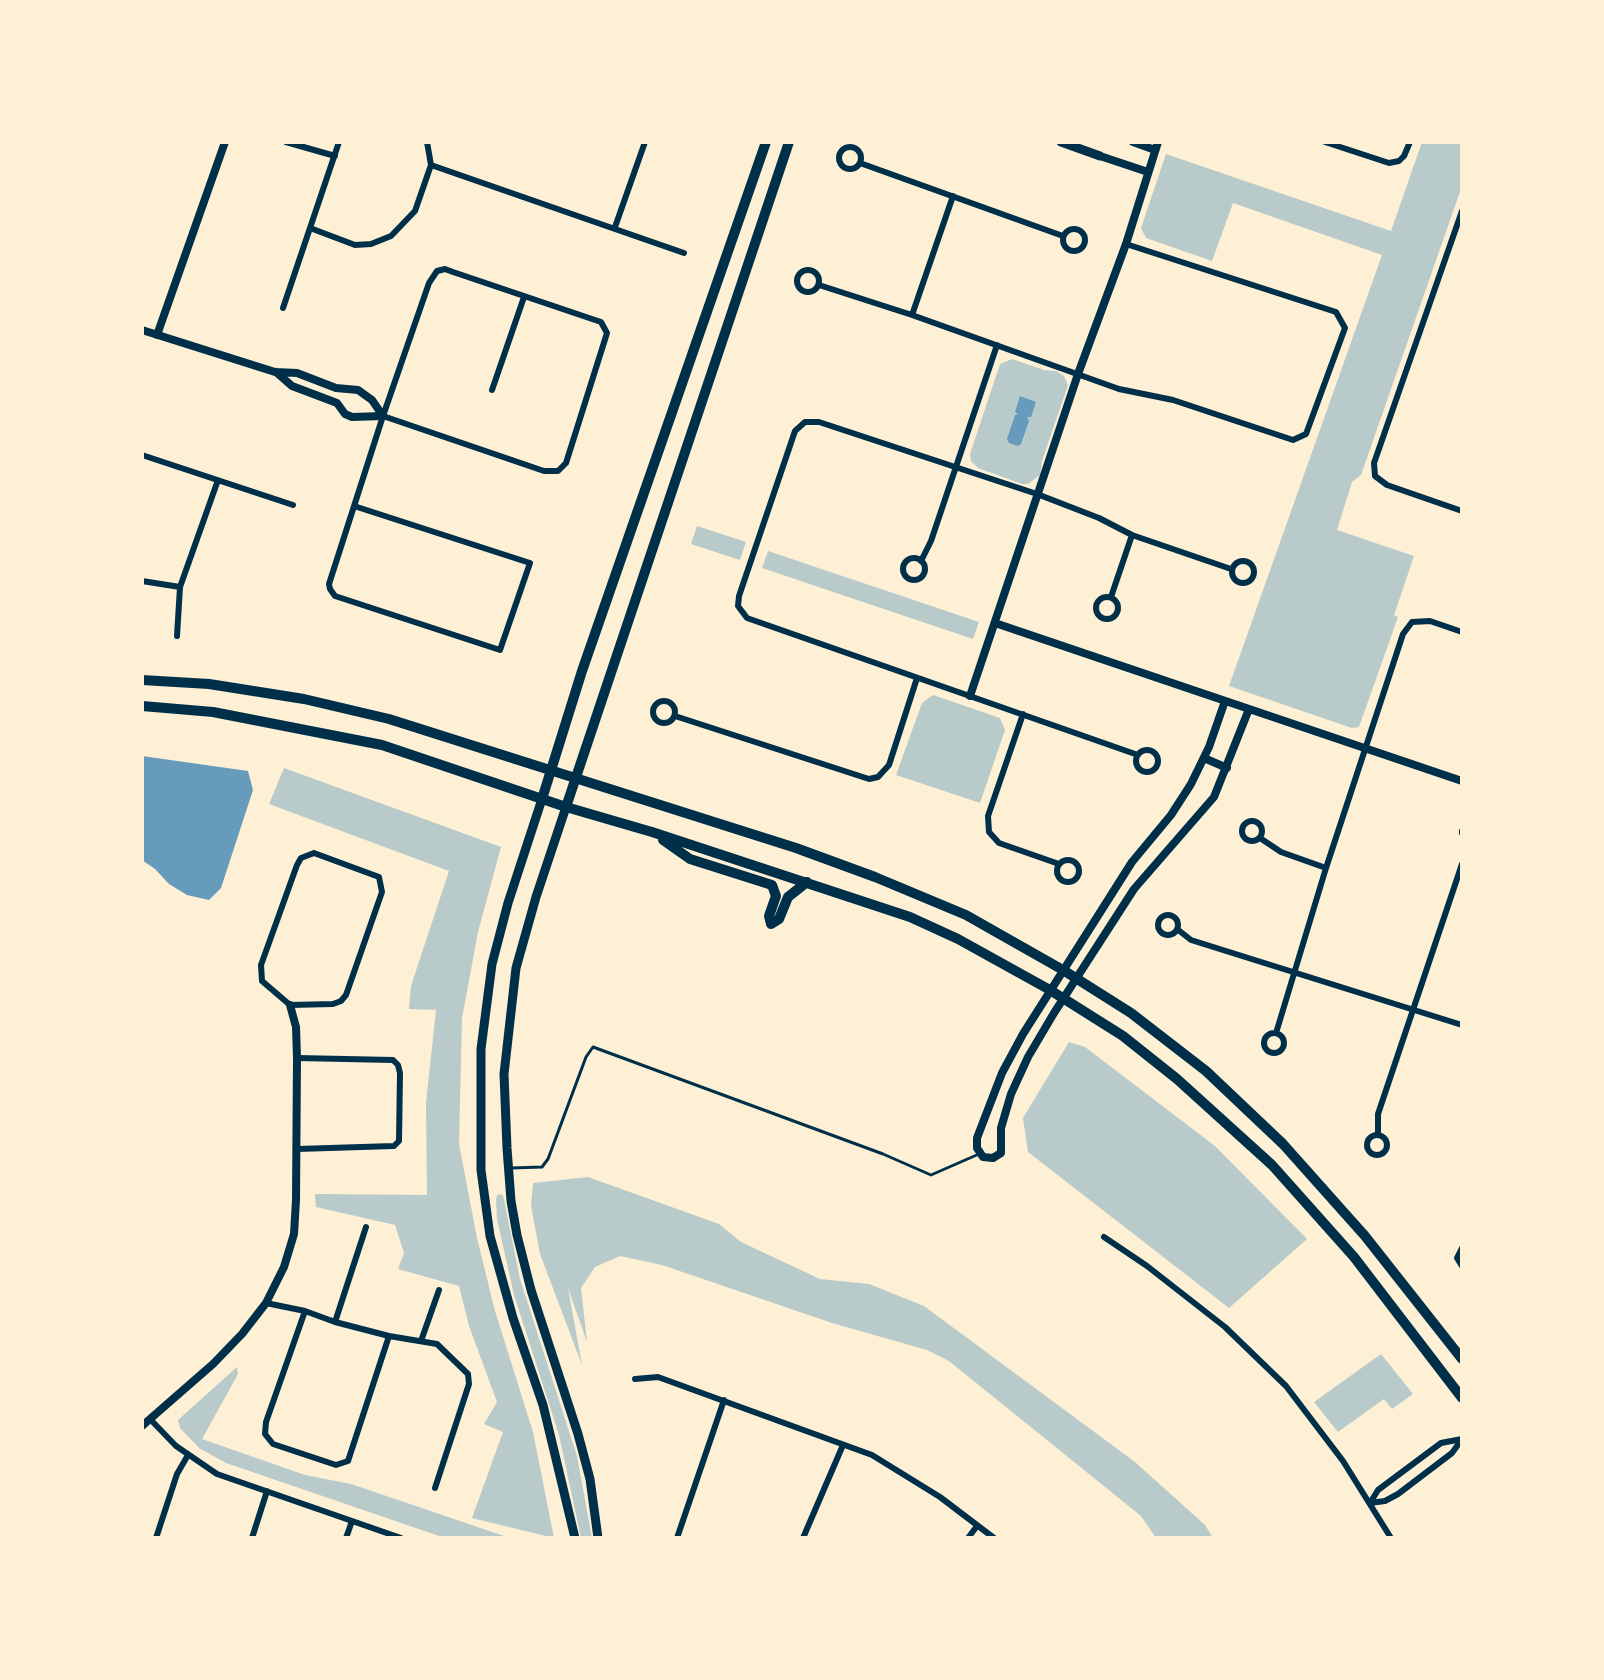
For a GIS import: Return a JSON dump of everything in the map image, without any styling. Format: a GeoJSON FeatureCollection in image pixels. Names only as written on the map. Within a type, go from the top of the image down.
{"type":"FeatureCollection","features":[{"type":"Feature","properties":{"kind":"main road"},"geometry":{"type":"LineString","coordinates":[[575,1538],[543,1405],[513,1318],[490,1236],[481,1170],[481,1049],[492,964],[508,903],[582,671],[766,142]]}},
{"type":"Feature","properties":{"kind":"main road"},"geometry":{"type":"LineString","coordinates":[[598,1538],[590,1479],[578,1434],[531,1290],[517,1235],[508,1168],[504,1074],[516,968],[536,897],[789,142]]}},
{"type":"Feature","properties":{"kind":"main road"},"geometry":{"type":"LineString","coordinates":[[1061,142],[1095,155]]}},
{"type":"Feature","properties":{"kind":"main road"},"geometry":{"type":"LineString","coordinates":[[142,680],[209,684],[304,699],[389,719],[796,848],[966,915],[1131,1013],[1206,1071],[1283,1144],[1365,1236],[1462,1359]]}},
{"type":"Feature","properties":{"kind":"main road"},"geometry":{"type":"LineString","coordinates":[[142,706],[213,712],[382,745],[566,807],[807,882],[910,917],[958,939],[1064,998],[1123,1036],[1177,1079],[1272,1165],[1354,1257],[1462,1398]]}},
{"type":"Feature","properties":{"kind":"main road"},"geometry":{"type":"LineString","coordinates":[[652,832],[690,859],[772,885],[776,896],[769,916],[771,924],[779,919],[788,897],[807,882]]}},
{"type":"Feature","properties":{"kind":"street"},"geometry":{"type":"LineString","coordinates":[[157,335],[225,142]]}},
{"type":"Feature","properties":{"kind":"street"},"geometry":{"type":"LineString","coordinates":[[286,142],[335,156]]}},
{"type":"Feature","properties":{"kind":"street"},"geometry":{"type":"LineString","coordinates":[[283,308],[339,142]]}},
{"type":"Feature","properties":{"kind":"street"},"geometry":{"type":"LineString","coordinates":[[310,228],[355,245],[371,244],[391,236],[415,211],[431,165],[427,142]]}},
{"type":"Feature","properties":{"kind":"street"},"geometry":{"type":"LineString","coordinates":[[615,227],[645,142]]}},
{"type":"Feature","properties":{"kind":"street"},"geometry":{"type":"LineString","coordinates":[[1095,142],[1095,155],[1148,172]]}},
{"type":"Feature","properties":{"kind":"street"},"geometry":{"type":"LineString","coordinates":[[970,696],[1078,374],[1126,244],[1156,146],[1133,142]]}},
{"type":"Feature","properties":{"kind":"street"},"geometry":{"type":"LineString","coordinates":[[1325,142],[1389,163],[1399,161],[1404,156],[1410,142]]}},
{"type":"Feature","properties":{"kind":"street"},"geometry":{"type":"LineString","coordinates":[[860,163],[1063,236]]}},
{"type":"Feature","properties":{"kind":"street"},"geometry":{"type":"LineString","coordinates":[[431,165],[684,253]]}},
{"type":"Feature","properties":{"kind":"street"},"geometry":{"type":"LineString","coordinates":[[912,315],[953,196]]}},
{"type":"Feature","properties":{"kind":"street"},"geometry":{"type":"LineString","coordinates":[[1462,211],[1374,463],[1375,476],[1387,485],[1462,511]]}},
{"type":"Feature","properties":{"kind":"street"},"geometry":{"type":"LineString","coordinates":[[819,285],[1119,389],[1173,400],[1293,440],[1306,434],[1345,328],[1336,312],[1126,244]]}},
{"type":"Feature","properties":{"kind":"street"},"geometry":{"type":"LineString","coordinates":[[275,372],[292,386],[333,401],[352,417],[383,416],[544,471],[558,471],[566,463],[607,333],[601,322],[445,269],[432,275],[383,416],[354,506],[329,584],[335,596],[500,650],[530,563],[354,506]]}},
{"type":"Feature","properties":{"kind":"street"},"geometry":{"type":"LineString","coordinates":[[492,390],[524,297]]}},
{"type":"Feature","properties":{"kind":"street"},"geometry":{"type":"LineString","coordinates":[[142,330],[275,372],[297,373],[336,388],[358,390],[372,400],[383,416]]}},
{"type":"Feature","properties":{"kind":"street"},"geometry":{"type":"LineString","coordinates":[[921,561],[931,541],[997,345]]}},
{"type":"Feature","properties":{"kind":"street"},"geometry":{"type":"LineString","coordinates":[[1138,755],[747,618],[740,611],[738,601],[795,431],[805,422],[819,422],[1037,494],[1099,518],[1132,535],[1231,569]]}},
{"type":"Feature","properties":{"kind":"street"},"geometry":{"type":"LineString","coordinates":[[142,455],[293,505]]}},
{"type":"Feature","properties":{"kind":"street"},"geometry":{"type":"LineString","coordinates":[[177,636],[180,587],[218,480]]}},
{"type":"Feature","properties":{"kind":"street"},"geometry":{"type":"LineString","coordinates":[[1111,597],[1132,535]]}},
{"type":"Feature","properties":{"kind":"street"},"geometry":{"type":"LineString","coordinates":[[142,581],[180,587]]}},
{"type":"Feature","properties":{"kind":"street"},"geometry":{"type":"LineString","coordinates":[[1276,1033],[1293,970],[1403,634],[1412,622],[1430,621],[1462,632]]}},
{"type":"Feature","properties":{"kind":"street"},"geometry":{"type":"LineString","coordinates":[[995,623],[1462,781]]}},
{"type":"Feature","properties":{"kind":"street"},"geometry":{"type":"LineString","coordinates":[[675,716],[869,779],[878,777],[889,765],[917,678]]}},
{"type":"Feature","properties":{"kind":"street"},"geometry":{"type":"LineString","coordinates":[[1225,701],[1204,758],[1171,815],[1132,862],[1050,990],[1002,1073],[977,1138],[979,1154],[988,1159],[1001,1153],[1001,1128],[1011,1094],[1028,1057],[1134,889],[1203,811],[1227,768],[1249,709]]}},
{"type":"Feature","properties":{"kind":"street"},"geometry":{"type":"LineString","coordinates":[[1023,714],[988,816],[989,832],[999,843],[1059,864]]}},
{"type":"Feature","properties":{"kind":"street"},"geometry":{"type":"LineString","coordinates":[[1204,758],[1227,768]]}},
{"type":"Feature","properties":{"kind":"street"},"geometry":{"type":"LineString","coordinates":[[1260,838],[1281,852],[1326,868]]}},
{"type":"Feature","properties":{"kind":"street"},"geometry":{"type":"LineString","coordinates":[[290,1005],[333,1004],[346,995],[382,892],[379,877],[314,853],[301,858],[297,865],[261,965],[262,981],[290,1005],[296,1027],[294,1234],[284,1267],[266,1303],[242,1334],[213,1364],[146,1422],[217,1474],[401,1538]]}},
{"type":"Feature","properties":{"kind":"street"},"geometry":{"type":"LineString","coordinates":[[1378,1135],[1378,1114],[1462,864]]}},
{"type":"Feature","properties":{"kind":"street"},"geometry":{"type":"LineString","coordinates":[[1177,929],[1191,940],[1462,1025]]}},
{"type":"Feature","properties":{"kind":"street"},"geometry":{"type":"LineString","coordinates":[[297,1058],[393,1060],[400,1073],[399,1141],[394,1146],[297,1149]]}},
{"type":"Feature","properties":{"kind":"street"},"geometry":{"type":"LineString","coordinates":[[335,1322],[366,1227]]}},
{"type":"Feature","properties":{"kind":"street"},"geometry":{"type":"LineString","coordinates":[[1104,1237],[1213,1318],[1276,1376],[1343,1461],[1391,1538]]}},
{"type":"Feature","properties":{"kind":"street"},"geometry":{"type":"LineString","coordinates":[[1462,1248],[1457,1258],[1462,1266]]}},
{"type":"Feature","properties":{"kind":"street"},"geometry":{"type":"LineString","coordinates":[[421,1341],[439,1290]]}},
{"type":"Feature","properties":{"kind":"street"},"geometry":{"type":"LineString","coordinates":[[266,1303],[389,1336],[437,1344],[468,1374],[469,1384],[435,1488]]}},
{"type":"Feature","properties":{"kind":"street"},"geometry":{"type":"LineString","coordinates":[[305,1311],[266,1422],[265,1434],[273,1444],[336,1465],[348,1461],[389,1336]]}},
{"type":"Feature","properties":{"kind":"street"},"geometry":{"type":"LineString","coordinates":[[635,1379],[658,1377],[872,1455],[940,1497],[994,1538]]}},
{"type":"Feature","properties":{"kind":"street"},"geometry":{"type":"LineString","coordinates":[[677,1538],[724,1400]]}},
{"type":"Feature","properties":{"kind":"street"},"geometry":{"type":"LineString","coordinates":[[1370,1503],[1378,1490],[1441,1443],[1462,1439]]}},
{"type":"Feature","properties":{"kind":"street"},"geometry":{"type":"LineString","coordinates":[[1370,1503],[1385,1501],[1398,1494],[1452,1453],[1462,1439]]}},
{"type":"Feature","properties":{"kind":"street"},"geometry":{"type":"LineString","coordinates":[[803,1538],[843,1445]]}},
{"type":"Feature","properties":{"kind":"street"},"geometry":{"type":"LineString","coordinates":[[156,1538],[177,1474],[188,1455]]}},
{"type":"Feature","properties":{"kind":"street"},"geometry":{"type":"LineString","coordinates":[[252,1538],[267,1491]]}},
{"type":"Feature","properties":{"kind":"street"},"geometry":{"type":"LineString","coordinates":[[346,1538],[352,1521]]}},
{"type":"Feature","properties":{"kind":"street"},"geometry":{"type":"LineString","coordinates":[[968,1538],[977,1526]]}},
{"type":"Feature","properties":{"kind":"lane"},"geometry":{"type":"LineString","coordinates":[[508,1168],[542,1167],[548,1159],[586,1057],[593,1047],[931,1175],[979,1154]]}},
{"type":"Feature","properties":{"kind":"shaded area"},"geometry":{"type":"Polygon","coordinates":[[[1422,142],[1462,142],[1462,186],[1361,475],[1352,482],[1337,530],[1414,556],[1394,615],[1398,617],[1359,727],[1352,728],[1229,686],[1382,255],[1233,203],[1212,261],[1146,238],[1141,228],[1166,154],[1391,231],[1422,142]]]}},
{"type":"Feature","properties":{"kind":"shaded area"},"geometry":{"type":"Polygon","coordinates":[[[1012,359],[1056,371],[1064,376],[1068,385],[1040,475],[1028,484],[978,468],[971,461],[970,454],[1000,364],[1012,359]]]}},
{"type":"Feature","properties":{"kind":"shaded area"},"geometry":{"type":"Polygon","coordinates":[[[697,526],[746,542],[740,560],[691,544],[697,526]]]}},
{"type":"Feature","properties":{"kind":"shaded area"},"geometry":{"type":"Polygon","coordinates":[[[768,551],[979,622],[973,639],[762,568],[768,551]]]}},
{"type":"Feature","properties":{"kind":"shaded area"},"geometry":{"type":"Polygon","coordinates":[[[933,695],[1000,718],[1005,730],[980,803],[896,775],[922,703],[933,695]]]}},
{"type":"Feature","properties":{"kind":"shaded area"},"geometry":{"type":"Polygon","coordinates":[[[284,768],[501,847],[478,932],[462,1018],[459,1144],[477,1238],[495,1311],[533,1432],[554,1538],[472,1518],[503,1432],[484,1424],[497,1402],[469,1326],[459,1286],[398,1269],[404,1253],[395,1225],[316,1207],[315,1194],[427,1195],[426,1103],[436,1010],[409,1009],[411,986],[449,871],[269,804],[284,768]]]}},
{"type":"Feature","properties":{"kind":"shaded area"},"geometry":{"type":"Polygon","coordinates":[[[1069,1042],[1085,1047],[1215,1146],[1307,1239],[1229,1308],[1028,1152],[1023,1118],[1069,1042]]]}},
{"type":"Feature","properties":{"kind":"shaded area"},"geometry":{"type":"Polygon","coordinates":[[[588,1177],[719,1224],[741,1242],[820,1279],[869,1284],[924,1306],[1135,1462],[1205,1525],[1213,1538],[1156,1538],[1141,1516],[949,1361],[927,1350],[832,1323],[662,1265],[620,1256],[595,1267],[581,1288],[587,1342],[568,1288],[582,1365],[540,1254],[531,1206],[533,1183],[588,1177]]]}},
{"type":"Feature","properties":{"kind":"shaded area"},"geometry":{"type":"Polygon","coordinates":[[[498,1194],[503,1195],[520,1279],[577,1456],[592,1538],[581,1538],[559,1435],[514,1295],[497,1219],[498,1194]]]}},
{"type":"Feature","properties":{"kind":"shaded area"},"geometry":{"type":"Polygon","coordinates":[[[1381,1354],[1413,1394],[1392,1409],[1384,1399],[1338,1432],[1314,1402],[1381,1354]]]}},
{"type":"Feature","properties":{"kind":"shaded area"},"geometry":{"type":"Polygon","coordinates":[[[237,1367],[238,1374],[202,1439],[305,1475],[351,1484],[510,1538],[445,1538],[226,1463],[199,1448],[180,1428],[178,1420],[237,1367]]]}},
{"type":"Feature","properties":{"kind":"water"},"geometry":{"type":"Polygon","coordinates":[[[1020,396],[1036,402],[1031,417],[1027,417],[1029,421],[1018,446],[1007,439],[1018,414],[1015,412],[1020,396]]]}},
{"type":"Feature","properties":{"kind":"water"},"geometry":{"type":"Polygon","coordinates":[[[142,756],[248,771],[253,790],[221,888],[209,900],[187,895],[142,860],[142,756]]]}}]}
